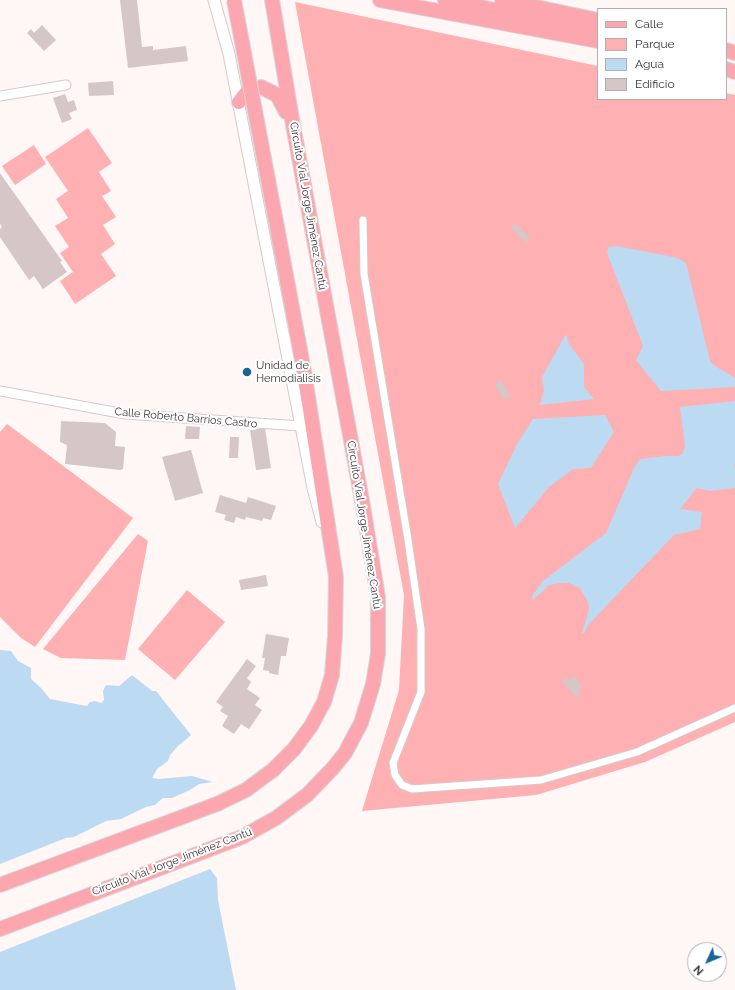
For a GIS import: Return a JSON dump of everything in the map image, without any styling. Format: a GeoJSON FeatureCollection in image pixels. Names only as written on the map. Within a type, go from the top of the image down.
{"type":"FeatureCollection","features":[{"type":"Feature","properties":{"kind":"main road"},"geometry":{"type":"LineString","coordinates":[[0,885],[216,804],[246,790],[273,770],[285,759],[303,738],[324,702],[332,675],[335,636],[336,577],[304,371],[234,0]]}},
{"type":"Feature","properties":{"kind":"main road","name":"Circuito Vial Jorge Jiménez Cantú"},"geometry":{"type":"LineString","coordinates":[[0,929],[242,837],[292,807],[320,782],[345,752],[361,723],[373,684],[378,654],[378,597],[362,498],[293,125],[272,0]]}},
{"type":"Feature","properties":{"kind":"main road"},"geometry":{"type":"LineString","coordinates":[[380,0],[597,41]]}},
{"type":"Feature","properties":{"kind":"main road"},"geometry":{"type":"LineString","coordinates":[[446,0],[575,26],[597,33]]}},
{"type":"Feature","properties":{"kind":"main road"},"geometry":{"type":"LineString","coordinates":[[502,0],[597,20]]}},
{"type":"Feature","properties":{"kind":"main road"},"geometry":{"type":"LineString","coordinates":[[239,102],[247,92],[261,87],[269,90],[277,95],[293,125]]}},
{"type":"Feature","properties":{"kind":"street"},"geometry":{"type":"LineString","coordinates":[[214,0],[229,54],[239,102],[313,488],[336,577]]}},
{"type":"Feature","properties":{"kind":"street"},"geometry":{"type":"LineString","coordinates":[[0,96],[66,85]]}},
{"type":"Feature","properties":{"kind":"street"},"geometry":{"type":"LineString","coordinates":[[364,220],[364,274],[408,540],[421,629],[421,692],[393,763],[395,775],[402,785],[412,789],[541,780],[637,752],[735,708]]}},
{"type":"Feature","properties":{"kind":"street","name":"Calle Roberto Barrios Castro"},"geometry":{"type":"LineString","coordinates":[[0,391],[125,414],[301,426]]}},
{"type":"Feature","properties":{"kind":"green space"},"geometry":{"type":"Polygon","coordinates":[[[295,2],[597,66],[597,100],[727,100],[727,93],[735,95],[735,722],[645,762],[536,795],[362,811],[399,690],[404,595],[295,2]]]}},
{"type":"Feature","properties":{"kind":"green space"},"geometry":{"type":"Polygon","coordinates":[[[88,128],[112,163],[99,172],[111,191],[102,196],[116,217],[103,225],[115,244],[101,254],[116,276],[75,304],[60,281],[73,272],[60,253],[69,247],[55,226],[68,218],[56,199],[68,191],[45,157],[88,128]]]}},
{"type":"Feature","properties":{"kind":"green space"},"geometry":{"type":"Polygon","coordinates":[[[34,145],[46,164],[15,185],[2,166],[34,145]]]}},
{"type":"Feature","properties":{"kind":"green space"},"geometry":{"type":"Polygon","coordinates":[[[7,424],[133,518],[35,647],[21,638],[0,617],[0,432],[7,424]]]}},
{"type":"Feature","properties":{"kind":"green space"},"geometry":{"type":"Polygon","coordinates":[[[138,534],[148,541],[125,660],[61,658],[43,649],[138,534]]]}},
{"type":"Feature","properties":{"kind":"green space"},"geometry":{"type":"Polygon","coordinates":[[[187,590],[225,622],[175,680],[138,649],[187,590]]]}},
{"type":"Feature","properties":{"kind":"water"},"geometry":{"type":"Polygon","coordinates":[[[617,246],[678,258],[686,263],[710,361],[715,366],[735,378],[735,387],[661,391],[636,360],[643,346],[607,253],[609,247],[617,246]]]}},
{"type":"Feature","properties":{"kind":"water"},"geometry":{"type":"Polygon","coordinates":[[[566,334],[569,344],[584,364],[584,387],[594,399],[540,405],[544,390],[542,377],[566,334]]]}},
{"type":"Feature","properties":{"kind":"water"},"geometry":{"type":"Polygon","coordinates":[[[735,401],[735,488],[710,491],[697,488],[680,509],[702,512],[700,529],[674,535],[588,625],[584,633],[582,633],[589,610],[588,602],[580,588],[569,583],[549,585],[533,600],[532,596],[543,581],[606,533],[634,468],[640,459],[679,456],[683,453],[685,446],[680,407],[735,401]]]}},
{"type":"Feature","properties":{"kind":"water"},"geometry":{"type":"Polygon","coordinates":[[[605,415],[614,432],[591,468],[573,469],[549,487],[515,528],[498,484],[517,444],[533,419],[605,415]]]}},
{"type":"Feature","properties":{"kind":"water"},"geometry":{"type":"Polygon","coordinates":[[[0,650],[11,651],[18,661],[31,668],[31,679],[50,699],[87,706],[90,702],[95,701],[101,703],[104,700],[103,691],[106,685],[119,686],[132,675],[152,691],[156,691],[191,735],[170,755],[168,761],[157,769],[152,778],[159,779],[192,776],[213,782],[199,784],[172,798],[163,798],[155,805],[146,807],[121,819],[106,821],[74,837],[66,838],[0,864],[0,650]]]}},
{"type":"Feature","properties":{"kind":"water"},"geometry":{"type":"Polygon","coordinates":[[[210,869],[217,878],[218,900],[236,990],[0,990],[0,952],[210,869]]]}},
{"type":"Feature","properties":{"kind":"building"},"geometry":{"type":"Polygon","coordinates":[[[120,0],[137,0],[142,47],[153,46],[153,50],[186,46],[188,61],[128,68],[120,0]]]}},
{"type":"Feature","properties":{"kind":"building"},"geometry":{"type":"Polygon","coordinates":[[[42,25],[56,40],[44,51],[27,33],[31,29],[34,33],[42,25]]]}},
{"type":"Feature","properties":{"kind":"building"},"geometry":{"type":"Polygon","coordinates":[[[113,81],[114,95],[89,96],[88,83],[113,81]]]}},
{"type":"Feature","properties":{"kind":"building"},"geometry":{"type":"Polygon","coordinates":[[[65,94],[68,102],[74,100],[77,110],[69,113],[72,119],[62,123],[53,98],[65,94]]]}},
{"type":"Feature","properties":{"kind":"building"},"geometry":{"type":"Polygon","coordinates":[[[0,173],[62,261],[60,262],[67,272],[43,289],[34,276],[29,280],[0,237],[0,229],[2,227],[0,224],[0,173]]]}},
{"type":"Feature","properties":{"kind":"building"},"geometry":{"type":"Polygon","coordinates":[[[515,223],[530,239],[526,243],[511,227],[515,223]]]}},
{"type":"Feature","properties":{"kind":"building"},"geometry":{"type":"Polygon","coordinates":[[[501,380],[510,396],[504,400],[494,384],[501,380]]]}},
{"type":"Feature","properties":{"kind":"building"},"geometry":{"type":"Polygon","coordinates":[[[61,421],[105,423],[116,432],[115,446],[125,447],[123,469],[120,470],[65,464],[67,445],[60,442],[61,421]]]}},
{"type":"Feature","properties":{"kind":"building"},"geometry":{"type":"Polygon","coordinates":[[[186,426],[200,427],[199,439],[185,439],[186,426]]]}},
{"type":"Feature","properties":{"kind":"building"},"geometry":{"type":"Polygon","coordinates":[[[265,428],[271,468],[256,470],[250,430],[265,428]]]}},
{"type":"Feature","properties":{"kind":"building"},"geometry":{"type":"Polygon","coordinates":[[[230,437],[239,437],[238,458],[229,458],[230,437]]]}},
{"type":"Feature","properties":{"kind":"building"},"geometry":{"type":"Polygon","coordinates":[[[191,450],[203,493],[175,501],[162,457],[191,450]]]}},
{"type":"Feature","properties":{"kind":"building"},"geometry":{"type":"Polygon","coordinates":[[[220,495],[246,503],[248,497],[276,506],[271,520],[263,518],[262,521],[246,517],[245,520],[236,517],[234,523],[224,520],[226,515],[215,512],[220,495]]]}},
{"type":"Feature","properties":{"kind":"building"},"geometry":{"type":"Polygon","coordinates":[[[266,575],[268,586],[241,590],[239,580],[266,575]]]}},
{"type":"Feature","properties":{"kind":"building"},"geometry":{"type":"Polygon","coordinates":[[[266,634],[289,638],[286,656],[281,656],[278,675],[263,670],[265,658],[262,658],[266,634]]]}},
{"type":"Feature","properties":{"kind":"building"},"geometry":{"type":"Polygon","coordinates":[[[247,659],[256,666],[247,678],[251,682],[247,689],[260,698],[255,705],[262,710],[249,729],[241,724],[234,734],[222,726],[228,716],[220,711],[223,707],[216,702],[247,659]]]}},
{"type":"Feature","properties":{"kind":"building"},"geometry":{"type":"Polygon","coordinates":[[[574,676],[582,686],[578,690],[581,694],[577,698],[562,681],[566,677],[569,680],[574,676]]]}},
{"type":"Feature","properties":{"kind":"place","name":"Unidad de Hemodialisis"},"geometry":{"type":"Point","coordinates":[247,372]}}]}
